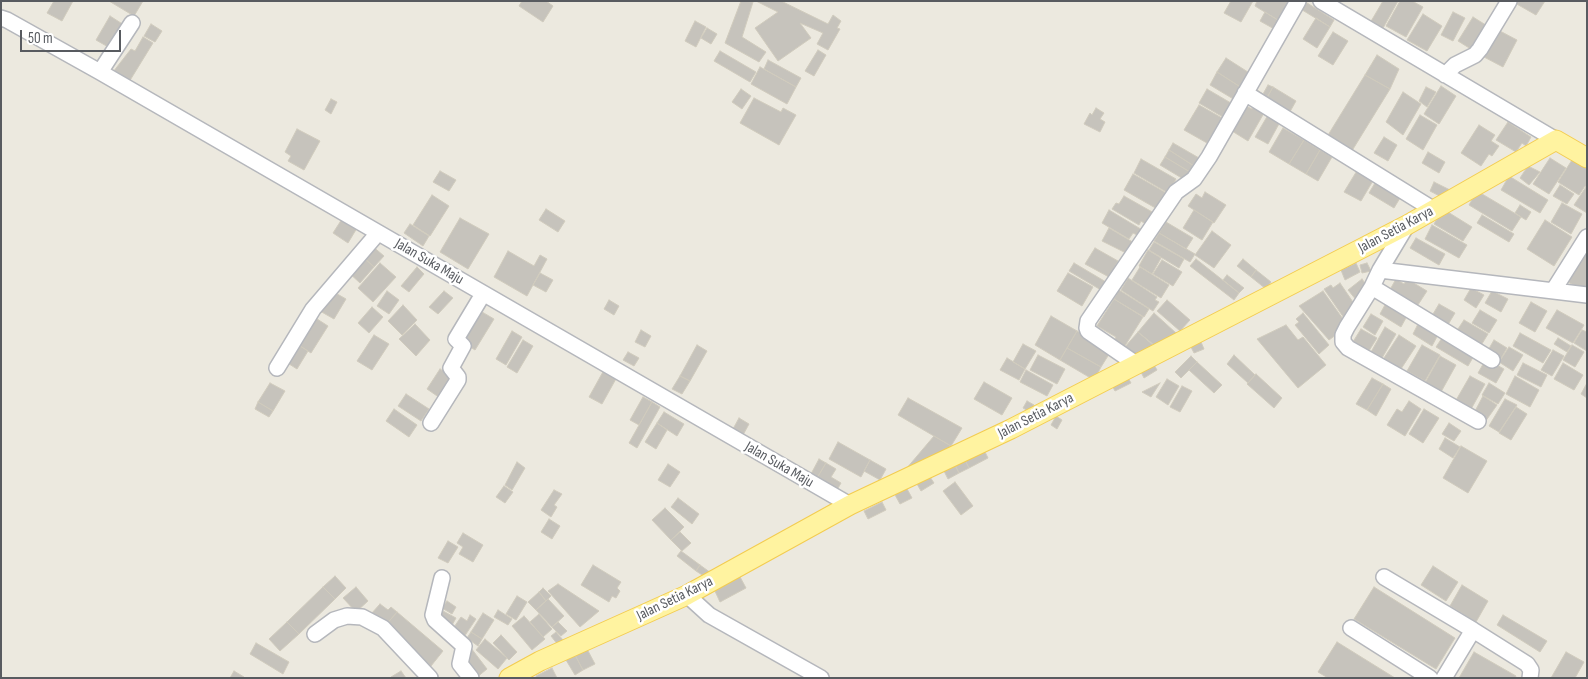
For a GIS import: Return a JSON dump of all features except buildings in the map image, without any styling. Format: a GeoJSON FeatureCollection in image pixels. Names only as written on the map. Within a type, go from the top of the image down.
{"type":"FeatureCollection","features":[{"type":"Feature","properties":{"kind":"main road"},"geometry":{"type":"LineString","coordinates":[[1556,140],[1587,158]]}},
{"type":"Feature","properties":{"kind":"main road","name":"Jalan Setia Karya"},"geometry":{"type":"LineString","coordinates":[[509,678],[540,661],[699,606],[850,505],[1011,429],[1407,225],[1556,140]]}},
{"type":"Feature","properties":{"kind":"street"},"geometry":{"type":"LineString","coordinates":[[1136,364],[1088,331],[1086,328],[1088,321],[1176,192],[1194,179],[1209,157],[1298,1]]}},
{"type":"Feature","properties":{"kind":"street"},"geometry":{"type":"LineString","coordinates":[[1321,1],[1556,140]]}},
{"type":"Feature","properties":{"kind":"street"},"geometry":{"type":"LineString","coordinates":[[1445,75],[1455,65],[1475,55],[1509,1]]}},
{"type":"Feature","properties":{"kind":"street","name":"Jalan Suka Maju"},"geometry":{"type":"LineString","coordinates":[[3,16],[850,505]]}},
{"type":"Feature","properties":{"kind":"street"},"geometry":{"type":"LineString","coordinates":[[100,72],[132,23]]}},
{"type":"Feature","properties":{"kind":"street"},"geometry":{"type":"LineString","coordinates":[[1245,94],[1434,210]]}},
{"type":"Feature","properties":{"kind":"street"},"geometry":{"type":"LineString","coordinates":[[1407,225],[1343,336],[1343,342],[1348,348],[1478,421]]}},
{"type":"Feature","properties":{"kind":"street"},"geometry":{"type":"LineString","coordinates":[[276,368],[313,309],[378,233]]}},
{"type":"Feature","properties":{"kind":"street"},"geometry":{"type":"LineString","coordinates":[[1553,292],[1587,237]]}},
{"type":"Feature","properties":{"kind":"street"},"geometry":{"type":"LineString","coordinates":[[1380,270],[1553,292],[1587,294]]}},
{"type":"Feature","properties":{"kind":"street"},"geometry":{"type":"LineString","coordinates":[[1372,287],[1492,360]]}},
{"type":"Feature","properties":{"kind":"street"},"geometry":{"type":"LineString","coordinates":[[431,423],[458,380],[458,377],[451,368],[463,346],[456,339],[484,294]]}},
{"type":"Feature","properties":{"kind":"street"},"geometry":{"type":"LineString","coordinates":[[1384,577],[1527,664],[1531,670],[1530,678]]}},
{"type":"Feature","properties":{"kind":"street"},"geometry":{"type":"LineString","coordinates":[[442,578],[433,615],[434,620],[464,646],[460,664],[471,678]]}},
{"type":"Feature","properties":{"kind":"street"},"geometry":{"type":"LineString","coordinates":[[699,606],[821,678]]}},
{"type":"Feature","properties":{"kind":"street"},"geometry":{"type":"LineString","coordinates":[[315,634],[334,620],[347,616],[362,617],[383,628],[430,678]]}},
{"type":"Feature","properties":{"kind":"street"},"geometry":{"type":"LineString","coordinates":[[1351,628],[1430,678]]}},
{"type":"Feature","properties":{"kind":"street"},"geometry":{"type":"LineString","coordinates":[[1444,678],[1473,630]]}}]}
